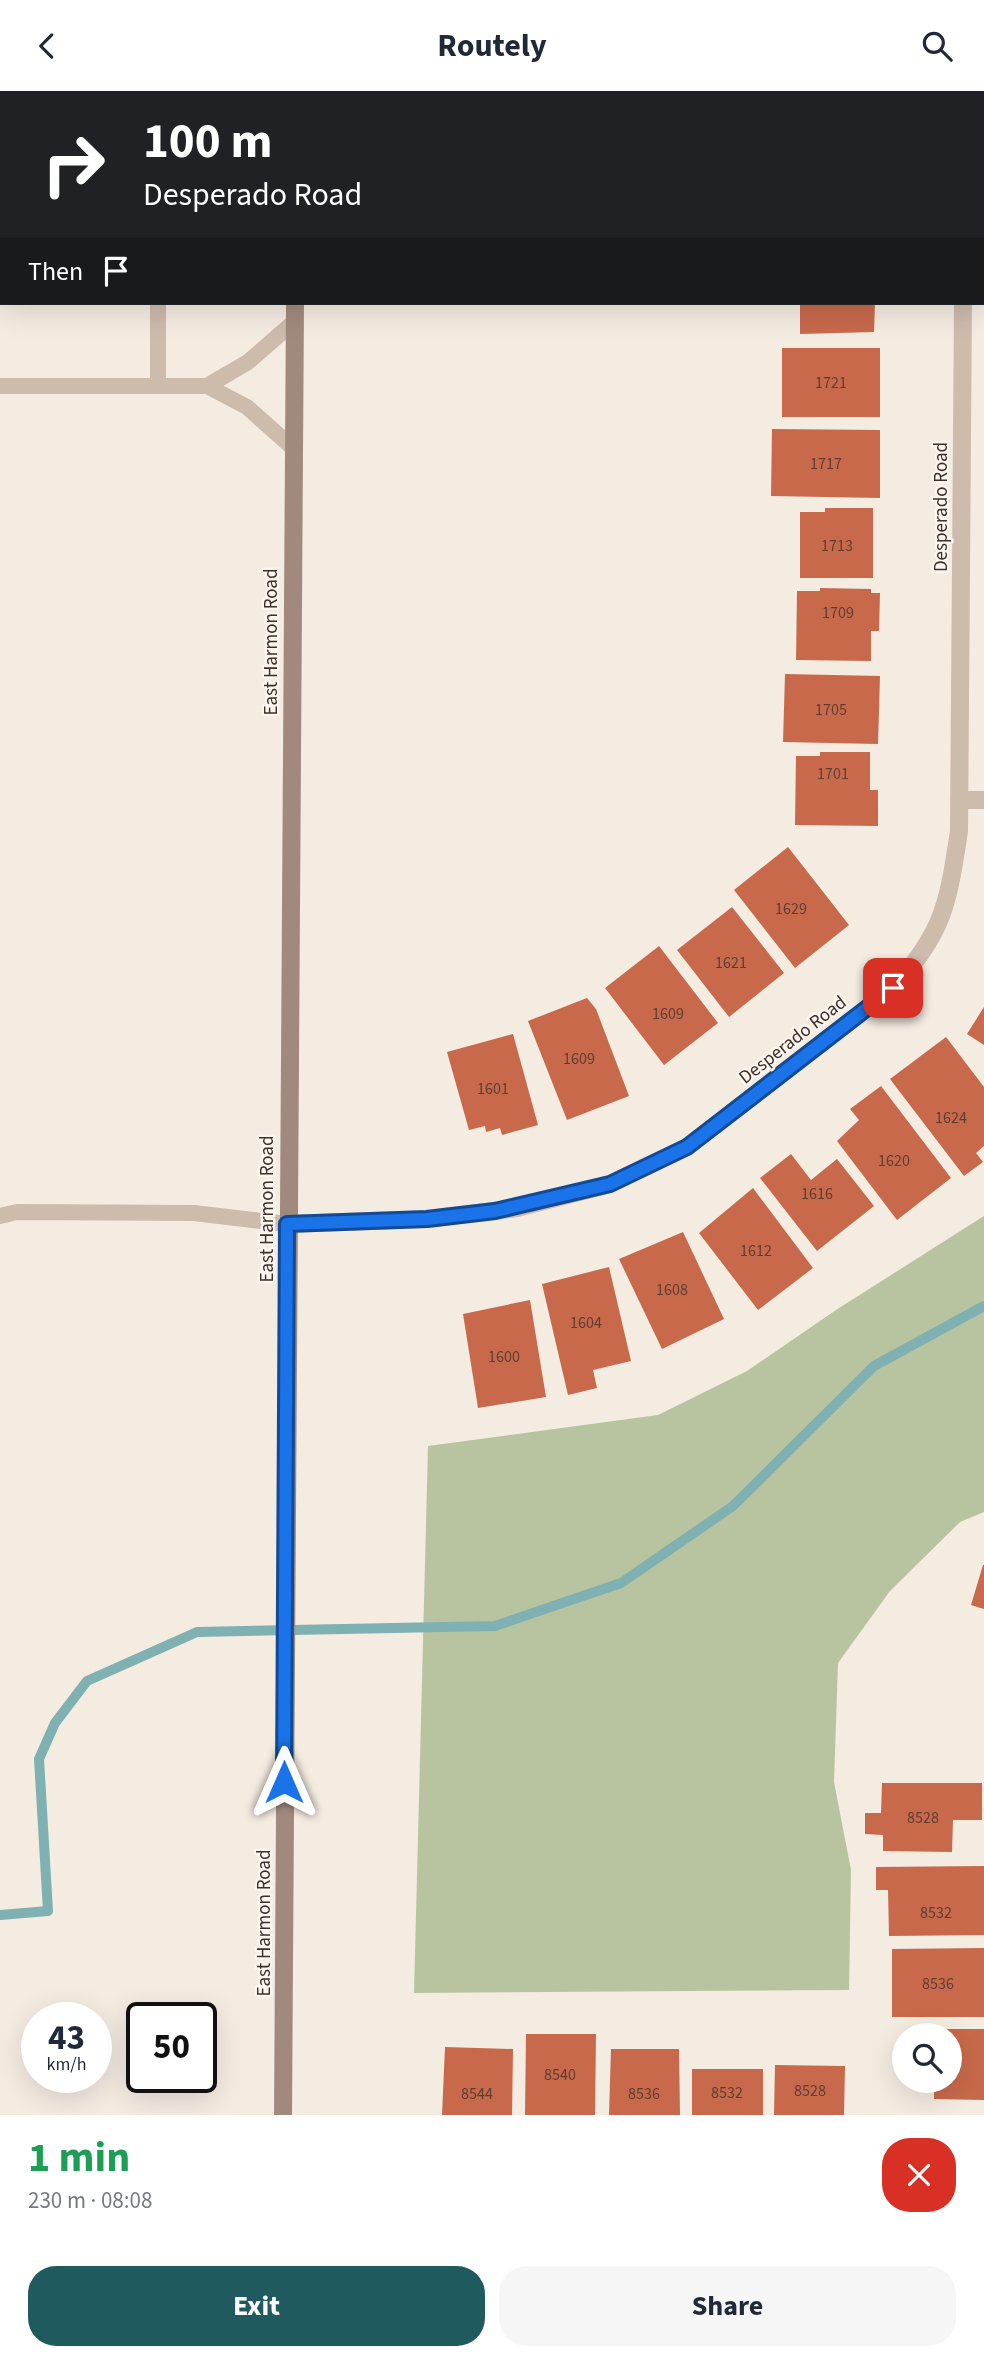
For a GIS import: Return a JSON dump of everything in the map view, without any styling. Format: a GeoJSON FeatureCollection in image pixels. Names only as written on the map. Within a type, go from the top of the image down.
{"type":"FeatureCollection","features":[{"type":"Feature","properties":{"kind":"main road","name":"East Harmon Road"},"geometry":{"type":"LineString","coordinates":[[283,2115],[295,305]]}},
{"type":"Feature","properties":{"kind":"street","name":"Desperado Road"},"geometry":{"type":"LineString","coordinates":[[287,1224],[427,1219],[517,1208],[610,1184],[687,1147],[893,988],[921,957],[938,927],[950,888],[958,831],[963,305]]}},
{"type":"Feature","properties":{"kind":"street"},"geometry":{"type":"LineString","coordinates":[[959,800],[984,800]]}},
{"type":"Feature","properties":{"kind":"lane"},"geometry":{"type":"LineString","coordinates":[[158,305],[158,385]]}},
{"type":"Feature","properties":{"kind":"lane"},"geometry":{"type":"LineString","coordinates":[[207,386],[248,362],[295,321]]}},
{"type":"Feature","properties":{"kind":"lane"},"geometry":{"type":"LineString","coordinates":[[0,386],[207,386],[247,407],[293,448]]}},
{"type":"Feature","properties":{"kind":"lane"},"geometry":{"type":"LineString","coordinates":[[0,1216],[17,1212],[194,1213],[287,1224]]}},
{"type":"Feature","properties":{"kind":"green space"},"geometry":{"type":"Polygon","coordinates":[[[984,1216],[984,1512],[960,1522],[890,1591],[838,1663],[834,1782],[851,1870],[849,1990],[414,1993],[428,1446],[658,1415],[747,1371],[836,1310],[984,1216]]]}},
{"type":"Feature","properties":{"kind":"building"},"geometry":{"type":"Polygon","coordinates":[[[800,305],[875,305],[874,332],[800,334],[800,305]]]}},
{"type":"Feature","properties":{"kind":"building"},"geometry":{"type":"Polygon","coordinates":[[[782,348],[880,348],[880,417],[782,417],[782,348]]]}},
{"type":"Feature","properties":{"kind":"building"},"geometry":{"type":"Polygon","coordinates":[[[772,429],[880,430],[880,498],[771,496],[772,429]]]}},
{"type":"Feature","properties":{"kind":"building"},"geometry":{"type":"Polygon","coordinates":[[[825,508],[873,508],[873,578],[800,578],[800,512],[825,512],[825,508]]]}},
{"type":"Feature","properties":{"kind":"building"},"geometry":{"type":"Polygon","coordinates":[[[820,588],[871,589],[871,593],[880,593],[879,631],[871,631],[871,661],[796,660],[797,591],[820,591],[820,588]]]}},
{"type":"Feature","properties":{"kind":"building"},"geometry":{"type":"Polygon","coordinates":[[[785,674],[880,676],[878,744],[783,742],[785,674]]]}},
{"type":"Feature","properties":{"kind":"building"},"geometry":{"type":"Polygon","coordinates":[[[820,752],[870,752],[870,790],[878,790],[878,826],[795,825],[796,756],[820,756],[820,752]]]}},
{"type":"Feature","properties":{"kind":"building"},"geometry":{"type":"Polygon","coordinates":[[[788,847],[849,925],[795,968],[734,890],[788,847]]]}},
{"type":"Feature","properties":{"kind":"building"},"geometry":{"type":"Polygon","coordinates":[[[732,907],[784,973],[729,1017],[677,950],[732,907]]]}},
{"type":"Feature","properties":{"kind":"building"},"geometry":{"type":"Polygon","coordinates":[[[659,946],[718,1023],[664,1065],[605,988],[659,946]]]}},
{"type":"Feature","properties":{"kind":"building"},"geometry":{"type":"Polygon","coordinates":[[[587,998],[596,1009],[629,1096],[567,1120],[528,1021],[587,998]]]}},
{"type":"Feature","properties":{"kind":"building"},"geometry":{"type":"Polygon","coordinates":[[[984,1007],[984,1045],[967,1034],[984,1007]]]}},
{"type":"Feature","properties":{"kind":"building"},"geometry":{"type":"Polygon","coordinates":[[[513,1034],[538,1125],[502,1135],[500,1128],[486,1132],[485,1126],[469,1130],[447,1052],[513,1034]]]}},
{"type":"Feature","properties":{"kind":"building"},"geometry":{"type":"Polygon","coordinates":[[[946,1037],[984,1087],[984,1146],[976,1153],[983,1162],[964,1176],[890,1079],[946,1037]]]}},
{"type":"Feature","properties":{"kind":"building"},"geometry":{"type":"Polygon","coordinates":[[[881,1086],[951,1178],[897,1220],[837,1141],[859,1120],[850,1109],[881,1086]]]}},
{"type":"Feature","properties":{"kind":"building"},"geometry":{"type":"Polygon","coordinates":[[[791,1154],[811,1180],[837,1159],[874,1206],[817,1251],[760,1178],[791,1154]]]}},
{"type":"Feature","properties":{"kind":"building"},"geometry":{"type":"Polygon","coordinates":[[[753,1188],[813,1268],[758,1310],[699,1233],[753,1188]]]}},
{"type":"Feature","properties":{"kind":"building"},"geometry":{"type":"Polygon","coordinates":[[[683,1232],[724,1319],[662,1349],[619,1259],[683,1232]]]}},
{"type":"Feature","properties":{"kind":"building"},"geometry":{"type":"Polygon","coordinates":[[[609,1267],[631,1361],[593,1370],[597,1388],[568,1395],[542,1284],[609,1267]]]}},
{"type":"Feature","properties":{"kind":"building"},"geometry":{"type":"Polygon","coordinates":[[[530,1300],[546,1397],[478,1408],[463,1314],[530,1300]]]}},
{"type":"Feature","properties":{"kind":"building"},"geometry":{"type":"Polygon","coordinates":[[[984,1565],[984,1609],[971,1605],[984,1565]]]}},
{"type":"Feature","properties":{"kind":"building"},"geometry":{"type":"Polygon","coordinates":[[[882,1783],[982,1783],[982,1820],[953,1820],[952,1852],[883,1851],[883,1835],[865,1834],[865,1813],[881,1813],[882,1783]]]}},
{"type":"Feature","properties":{"kind":"building"},"geometry":{"type":"Polygon","coordinates":[[[984,1866],[984,1935],[889,1936],[888,1890],[876,1890],[876,1867],[984,1866]]]}},
{"type":"Feature","properties":{"kind":"building"},"geometry":{"type":"Polygon","coordinates":[[[984,1948],[984,2017],[892,2017],[892,1949],[984,1948]]]}},
{"type":"Feature","properties":{"kind":"building"},"geometry":{"type":"Polygon","coordinates":[[[962,2029],[984,2029],[984,2100],[934,2099],[934,2093],[962,2093],[962,2029]]]}},
{"type":"Feature","properties":{"kind":"building"},"geometry":{"type":"Polygon","coordinates":[[[526,2034],[596,2034],[595,2115],[525,2115],[526,2034]]]}},
{"type":"Feature","properties":{"kind":"building"},"geometry":{"type":"Polygon","coordinates":[[[445,2047],[513,2049],[512,2115],[442,2115],[445,2047]]]}},
{"type":"Feature","properties":{"kind":"building"},"geometry":{"type":"Polygon","coordinates":[[[611,2049],[679,2049],[680,2115],[609,2115],[611,2049]]]}},
{"type":"Feature","properties":{"kind":"building"},"geometry":{"type":"Polygon","coordinates":[[[775,2065],[845,2066],[844,2115],[774,2115],[775,2065]]]}},
{"type":"Feature","properties":{"kind":"building"},"geometry":{"type":"Polygon","coordinates":[[[692,2069],[763,2069],[763,2115],[692,2115],[692,2069]]]}},
{"type":"Feature","properties":{"kind":"waterway"},"geometry":{"type":"LineString","coordinates":[[0,1915],[48,1911],[39,1759],[55,1723],[87,1681],[197,1632],[495,1626],[621,1583],[733,1506],[874,1366],[984,1306]]}},
{"type":"Feature","properties":{"kind":"route"},"geometry":{"type":"LineString","coordinates":[[284,1782],[287,1224],[427,1219],[495,1211],[517,1208],[610,1184],[687,1147],[893,988]]}}]}
